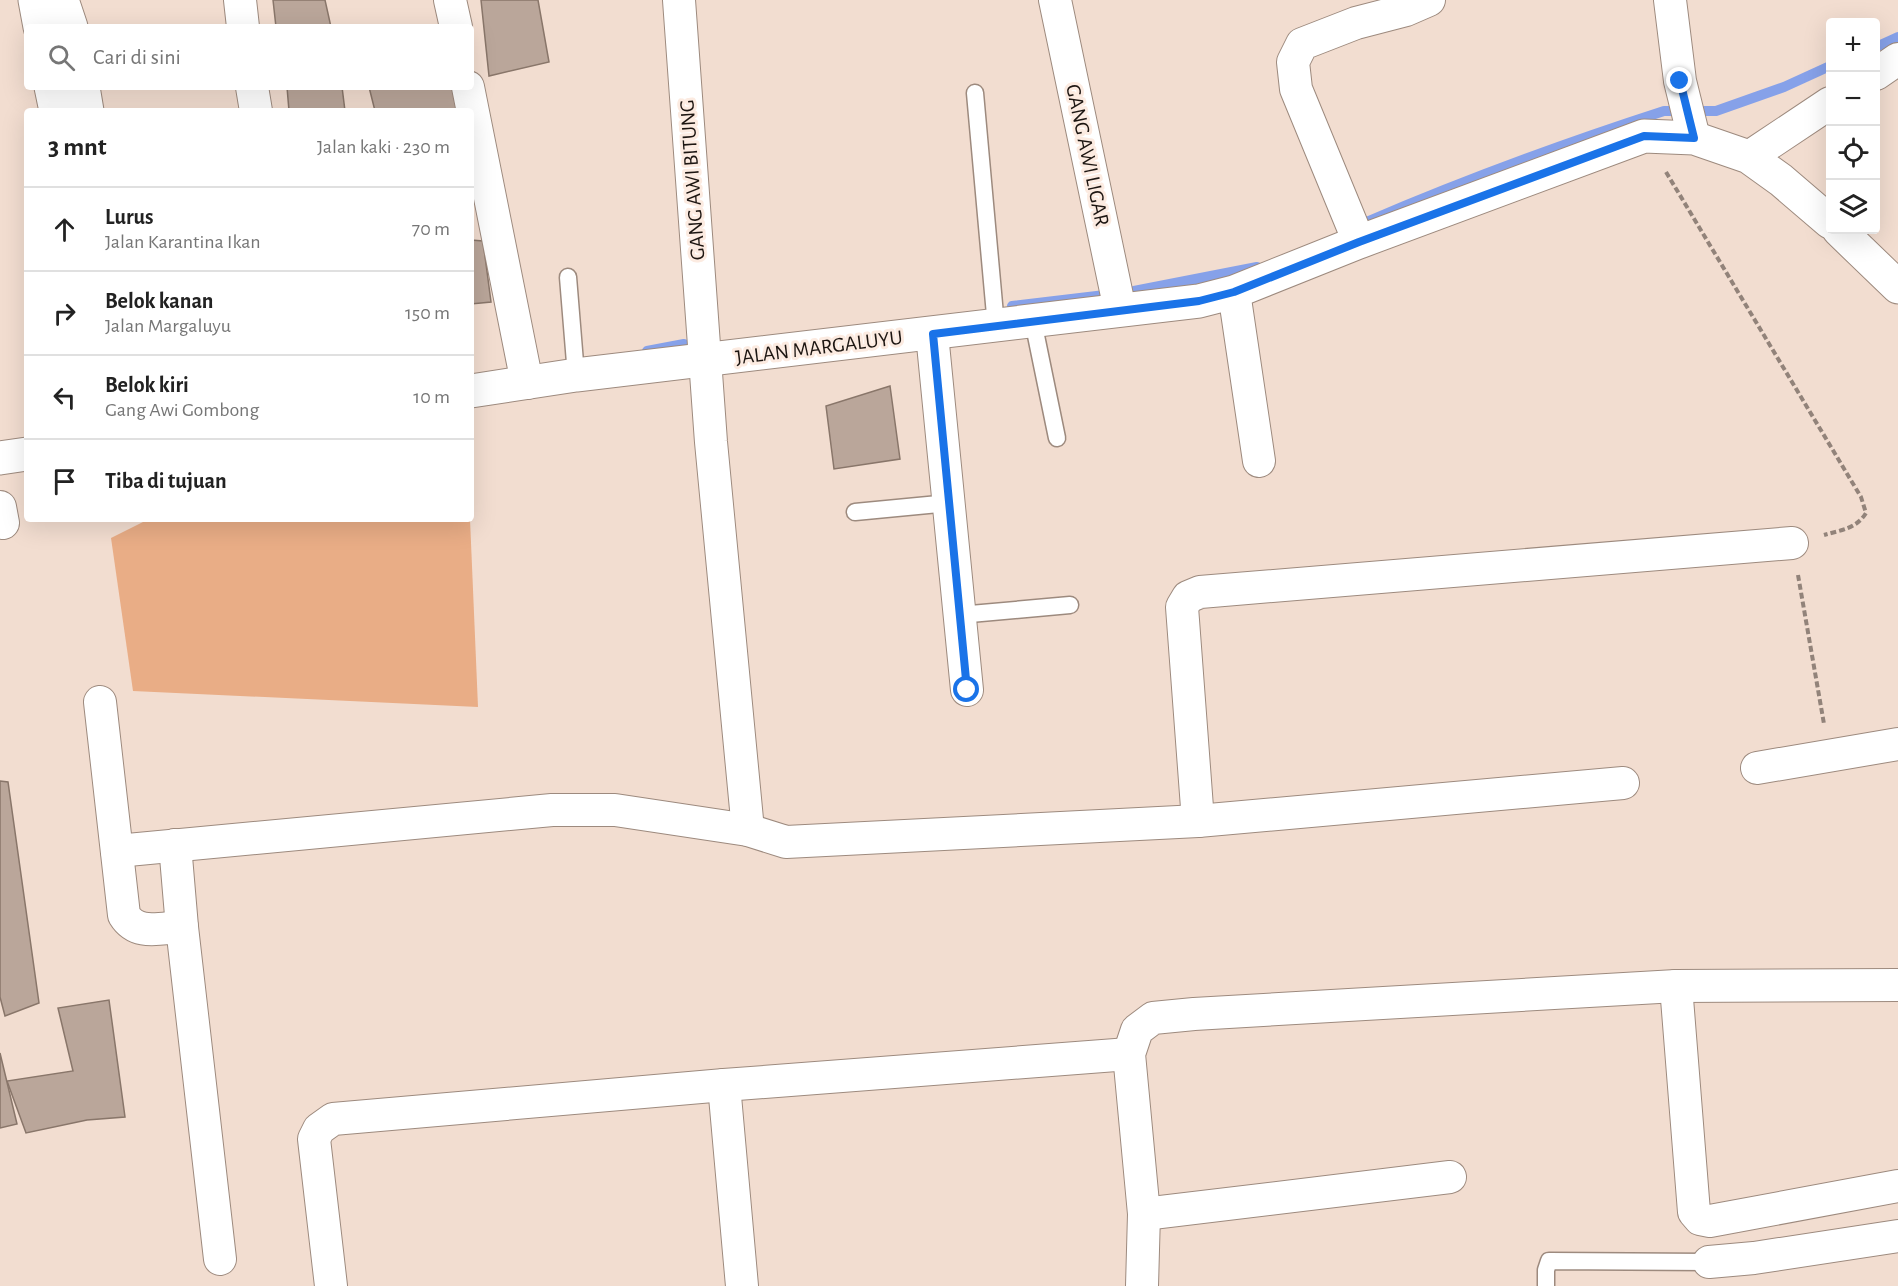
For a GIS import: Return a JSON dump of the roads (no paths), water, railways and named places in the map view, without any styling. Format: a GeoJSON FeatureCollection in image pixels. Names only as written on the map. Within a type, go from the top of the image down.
{"type":"FeatureCollection","features":[{"type":"Feature","properties":{"kind":"main road"},"geometry":{"type":"LineString","coordinates":[[35,0],[39,24]]}},
{"type":"Feature","properties":{"kind":"main road"},"geometry":{"type":"LineString","coordinates":[[62,0],[70,24]]}},
{"type":"Feature","properties":{"kind":"main road"},"geometry":{"type":"LineString","coordinates":[[52,90],[55,108]]}},
{"type":"Feature","properties":{"kind":"main road"},"geometry":{"type":"LineString","coordinates":[[83,90],[86,108]]}},
{"type":"Feature","properties":{"kind":"main road","name":"JALAN MARGALUYU"},"geometry":{"type":"LineString","coordinates":[[474,391],[576,375],[1199,301],[1234,292],[1359,242],[1644,136],[1694,138],[1749,157],[1781,180],[1826,219]]}},
{"type":"Feature","properties":{"kind":"main road"},"geometry":{"type":"LineString","coordinates":[[1843,234],[1898,287]]}},
{"type":"Feature","properties":{"kind":"main road"},"geometry":{"type":"LineString","coordinates":[[0,458],[24,454]]}},
{"type":"Feature","properties":{"kind":"street"},"geometry":{"type":"LineString","coordinates":[[240,0],[243,24]]}},
{"type":"Feature","properties":{"kind":"street"},"geometry":{"type":"LineString","coordinates":[[450,0],[455,24]]}},
{"type":"Feature","properties":{"kind":"street","name":"GANG AWI BITUNG"},"geometry":{"type":"LineString","coordinates":[[679,0],[712,454],[748,830]]}},
{"type":"Feature","properties":{"kind":"street","name":"GANG AWI LIGAR"},"geometry":{"type":"LineString","coordinates":[[1055,0],[1120,310]]}},
{"type":"Feature","properties":{"kind":"street"},"geometry":{"type":"LineString","coordinates":[[1359,242],[1296,89],[1293,62],[1302,44],[1356,23],[1406,10],[1429,0]]}},
{"type":"Feature","properties":{"kind":"street"},"geometry":{"type":"LineString","coordinates":[[1670,0],[1680,81],[1694,138]]}},
{"type":"Feature","properties":{"kind":"street"},"geometry":{"type":"LineString","coordinates":[[1878,72],[1898,59]]}},
{"type":"Feature","properties":{"kind":"street"},"geometry":{"type":"LineString","coordinates":[[252,90],[256,108]]}},
{"type":"Feature","properties":{"kind":"street"},"geometry":{"type":"LineString","coordinates":[[469,90],[472,108]]}},
{"type":"Feature","properties":{"kind":"street"},"geometry":{"type":"LineString","coordinates":[[1749,157],[1826,106]]}},
{"type":"Feature","properties":{"kind":"street"},"geometry":{"type":"LineString","coordinates":[[474,117],[527,383]]}},
{"type":"Feature","properties":{"kind":"street"},"geometry":{"type":"LineString","coordinates":[[1234,292],[1259,461]]}},
{"type":"Feature","properties":{"kind":"street"},"geometry":{"type":"LineString","coordinates":[[933,334],[967,690]]}},
{"type":"Feature","properties":{"kind":"street"},"geometry":{"type":"LineString","coordinates":[[1198,821],[1182,607],[1188,597],[1200,592],[1792,543]]}},
{"type":"Feature","properties":{"kind":"street"},"geometry":{"type":"LineString","coordinates":[[100,702],[123,915],[130,925],[140,929],[182,927]]}},
{"type":"Feature","properties":{"kind":"street"},"geometry":{"type":"LineString","coordinates":[[1757,768],[1898,744]]}},
{"type":"Feature","properties":{"kind":"street"},"geometry":{"type":"LineString","coordinates":[[117,851],[552,810],[615,810],[748,830],[786,842],[1198,821],[1623,783]]}},
{"type":"Feature","properties":{"kind":"street"},"geometry":{"type":"LineString","coordinates":[[175,845],[182,927],[220,1259]]}},
{"type":"Feature","properties":{"kind":"street"},"geometry":{"type":"LineString","coordinates":[[1142,1286],[1144,1214],[1129,1054],[1137,1030],[1154,1018],[1206,1013],[1676,986],[1898,985]]}},
{"type":"Feature","properties":{"kind":"street"},"geometry":{"type":"LineString","coordinates":[[1676,986],[1694,1212],[1700,1219],[1710,1221],[1898,1186]]}},
{"type":"Feature","properties":{"kind":"street"},"geometry":{"type":"LineString","coordinates":[[332,1286],[314,1139],[319,1129],[333,1119],[724,1085],[1129,1054]]}},
{"type":"Feature","properties":{"kind":"street"},"geometry":{"type":"LineString","coordinates":[[724,1085],[742,1286]]}},
{"type":"Feature","properties":{"kind":"street"},"geometry":{"type":"LineString","coordinates":[[1144,1214],[1450,1177]]}},
{"type":"Feature","properties":{"kind":"street"},"geometry":{"type":"LineString","coordinates":[[1709,1262],[1754,1258],[1898,1236]]}},
{"type":"Feature","properties":{"kind":"lane"},"geometry":{"type":"LineString","coordinates":[[975,93],[996,326]]}},
{"type":"Feature","properties":{"kind":"lane"},"geometry":{"type":"LineString","coordinates":[[568,277],[576,375]]}},
{"type":"Feature","properties":{"kind":"lane"},"geometry":{"type":"LineString","coordinates":[[1033,321],[1058,438]]}},
{"type":"Feature","properties":{"kind":"lane"},"geometry":{"type":"LineString","coordinates":[[855,512],[949,503]]}},
{"type":"Feature","properties":{"kind":"lane"},"geometry":{"type":"LineString","coordinates":[[959,615],[1070,605]]}},
{"type":"Feature","properties":{"kind":"lane"},"geometry":{"type":"LineString","coordinates":[[1546,1286],[1546,1270],[1549,1261],[1709,1262]]}},
{"type":"Feature","properties":{"kind":"waterway"},"geometry":{"type":"LineString","coordinates":[[1880,45],[1898,37]]}},
{"type":"Feature","properties":{"kind":"waterway"},"geometry":{"type":"LineString","coordinates":[[1704,111],[1716,111],[1784,87],[1826,68]]}},
{"type":"Feature","properties":{"kind":"waterway"},"geometry":{"type":"LineString","coordinates":[[1364,223],[1438,192],[1550,150],[1664,111],[1672,111]]}},
{"type":"Feature","properties":{"kind":"waterway"},"geometry":{"type":"LineString","coordinates":[[1134,291],[1257,267]]}},
{"type":"Feature","properties":{"kind":"waterway"},"geometry":{"type":"LineString","coordinates":[[1012,306],[1105,295]]}},
{"type":"Feature","properties":{"kind":"waterway"},"geometry":{"type":"LineString","coordinates":[[647,351],[684,344]]}}]}
